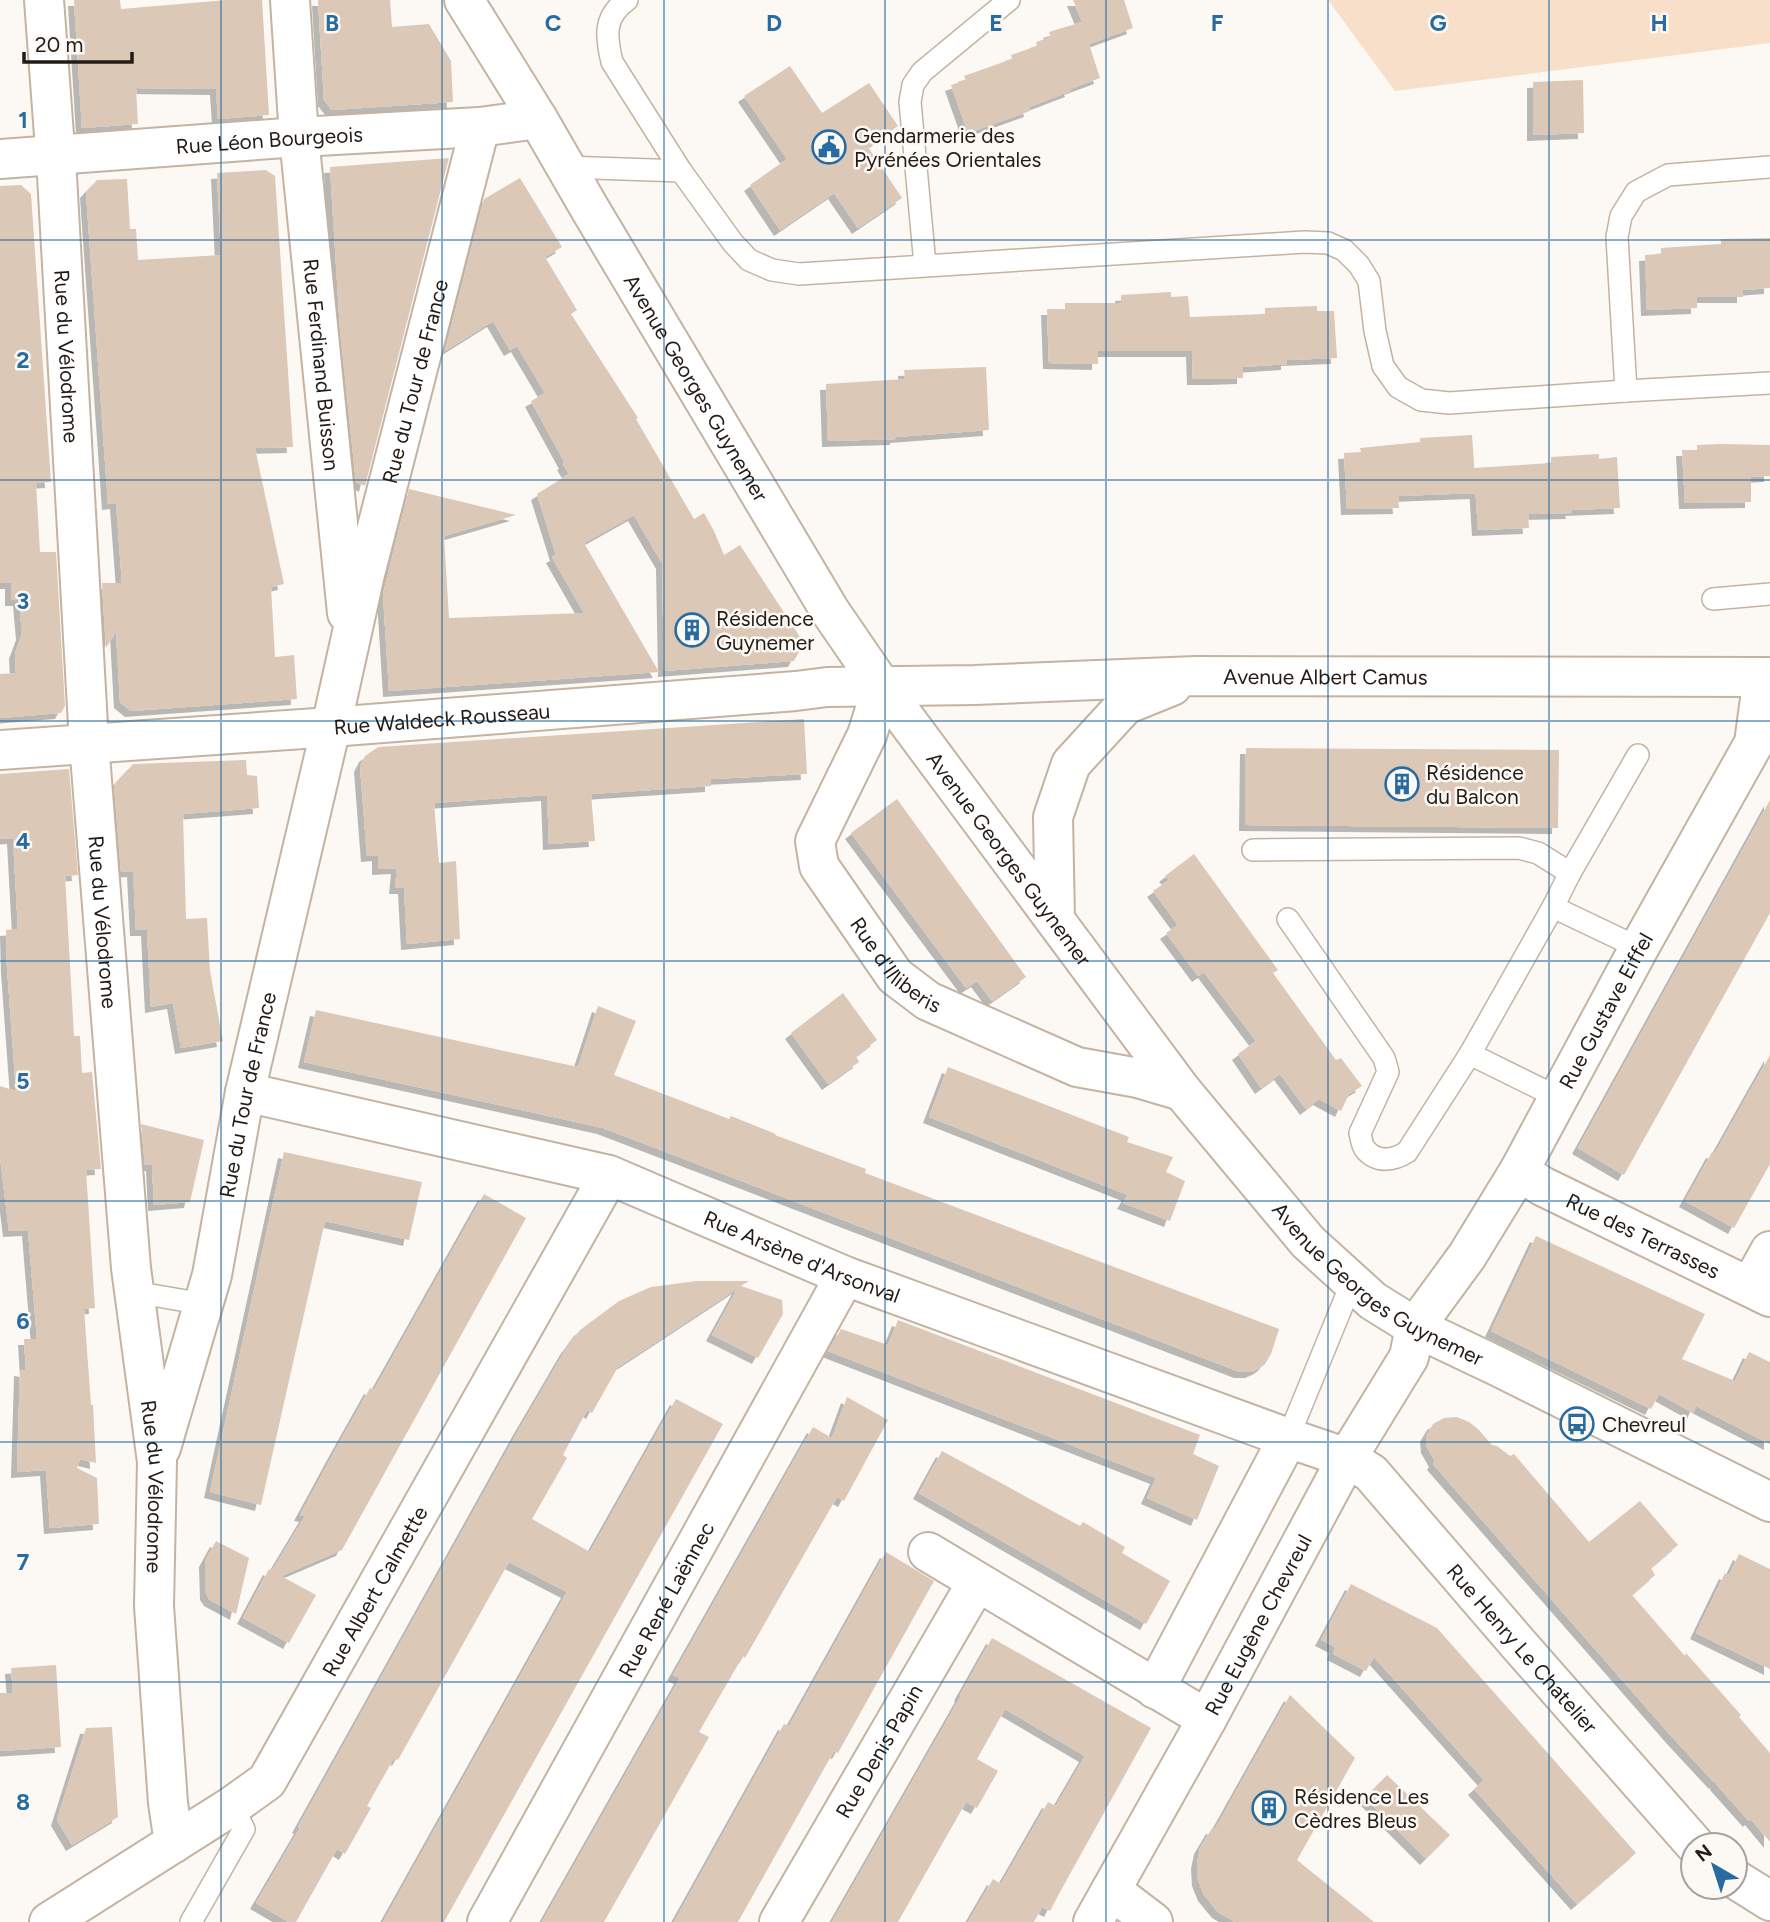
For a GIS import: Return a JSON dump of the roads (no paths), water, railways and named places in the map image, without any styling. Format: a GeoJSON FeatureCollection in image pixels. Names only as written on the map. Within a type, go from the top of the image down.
{"type":"FeatureCollection","features":[{"type":"Feature","properties":{"kind":"street","name":"Rue du Vélodrome"},"geometry":{"type":"LineString","coordinates":[[44,0],[56,155],[89,743],[134,1293],[157,1462],[153,1606],[168,1803],[174,1843]]}},
{"type":"Feature","properties":{"kind":"street","name":"Rue Ferdinand Buisson"},"geometry":{"type":"LineString","coordinates":[[290,0],[299,137],[344,599],[351,635],[331,727]]}},
{"type":"Feature","properties":{"kind":"street","name":"Avenue Georges Guynemer"},"geometry":{"type":"LineString","coordinates":[[464,0],[538,119],[830,611],[882,687],[1182,1091],[1307,1242],[1373,1301],[1415,1327],[1770,1502]]}},
{"type":"Feature","properties":{"kind":"street","name":"Rue Léon Bourgeois"},"geometry":{"type":"LineString","coordinates":[[0,159],[299,137],[481,127],[538,119]]}},
{"type":"Feature","properties":{"kind":"street","name":"Rue du Tour de France"},"geometry":{"type":"LineString","coordinates":[[351,635],[481,127]]}},
{"type":"Feature","properties":{"kind":"street","name":"Avenue Albert Camus"},"geometry":{"type":"LineString","coordinates":[[882,687],[1196,676],[1767,677]]}},
{"type":"Feature","properties":{"kind":"street"},"geometry":{"type":"LineString","coordinates":[[1055,919],[1053,817],[1071,764],[1125,705],[1196,676]]}},
{"type":"Feature","properties":{"kind":"street","name":"Rue Gustave Eiffel"},"geometry":{"type":"LineString","coordinates":[[1415,1327],[1467,1256],[1519,1171],[1639,948],[1754,743],[1767,677]]}},
{"type":"Feature","properties":{"kind":"street","name":"Rue Waldeck Rousseau"},"geometry":{"type":"LineString","coordinates":[[0,750],[331,727],[827,687],[882,687]]}},
{"type":"Feature","properties":{"kind":"street","name":"Rue d'Illiberis"},"geometry":{"type":"LineString","coordinates":[[882,687],[867,735],[815,841],[819,866],[895,976],[928,1001],[1077,1067],[1138,1078],[1182,1091]]}},
{"type":"Feature","properties":{"kind":"street","name":"Rue du Tour de France"},"geometry":{"type":"LineString","coordinates":[[157,1462],[212,1275],[245,1092],[331,727]]}},
{"type":"Feature","properties":{"kind":"street","name":"Rue Arsène d'Arsonval"},"geometry":{"type":"LineString","coordinates":[[245,1092],[609,1175],[845,1276],[1347,1458]]}},
{"type":"Feature","properties":{"kind":"street","name":"Rue des Terrasses"},"geometry":{"type":"LineString","coordinates":[[1519,1171],[1542,1186],[1760,1292]]}},
{"type":"Feature","properties":{"kind":"street","name":"Rue Albert Calmette"},"geometry":{"type":"LineString","coordinates":[[49,1922],[267,1781],[609,1175]]}},
{"type":"Feature","properties":{"kind":"street"},"geometry":{"type":"LineString","coordinates":[[1760,1292],[1770,1251]]}},
{"type":"Feature","properties":{"kind":"street","name":"Rue René Laënnec"},"geometry":{"type":"LineString","coordinates":[[487,1922],[845,1276]]}},
{"type":"Feature","properties":{"kind":"street","name":"Rue Eugène Chevreul"},"geometry":{"type":"LineString","coordinates":[[1102,1906],[1208,1719],[1347,1458],[1409,1357],[1415,1327]]}},
{"type":"Feature","properties":{"kind":"street"},"geometry":{"type":"LineString","coordinates":[[1155,1689],[1288,1438]]}},
{"type":"Feature","properties":{"kind":"street","name":"Rue Henry Le Chatelier"},"geometry":{"type":"LineString","coordinates":[[1347,1458],[1371,1473],[1683,1831]]}},
{"type":"Feature","properties":{"kind":"street"},"geometry":{"type":"LineString","coordinates":[[928,1552],[1208,1719]]}},
{"type":"Feature","properties":{"kind":"street","name":"Rue Denis Papin"},"geometry":{"type":"LineString","coordinates":[[779,1922],[977,1582]]}},
{"type":"Feature","properties":{"kind":"street"},"geometry":{"type":"LineString","coordinates":[[1749,1888],[1770,1901]]}},
{"type":"Feature","properties":{"kind":"street"},"geometry":{"type":"LineString","coordinates":[[1102,1906],[1153,1922]]}},
{"type":"Feature","properties":{"kind":"lane"},"geometry":{"type":"LineString","coordinates":[[627,0],[608,22],[612,62],[681,171],[733,243],[749,260],[772,270],[799,274],[1304,242],[1328,243],[1344,250],[1359,265],[1368,281],[1383,366],[1398,387],[1422,400],[1449,403],[1770,383]]}},
{"type":"Feature","properties":{"kind":"lane"},"geometry":{"type":"LineString","coordinates":[[925,265],[909,102],[913,85],[922,72],[1009,0]]}},
{"type":"Feature","properties":{"kind":"lane"},"geometry":{"type":"LineString","coordinates":[[565,167],[681,171]]}},
{"type":"Feature","properties":{"kind":"lane"},"geometry":{"type":"LineString","coordinates":[[1626,390],[1616,237],[1621,216],[1636,192],[1668,175],[1770,167]]}},
{"type":"Feature","properties":{"kind":"lane"},"geometry":{"type":"LineString","coordinates":[[1713,599],[1770,594]]}},
{"type":"Feature","properties":{"kind":"lane"},"geometry":{"type":"LineString","coordinates":[[1288,919],[1384,1058],[1388,1072],[1360,1133],[1364,1149],[1379,1159],[1395,1159],[1408,1152],[1470,1054],[1638,755]]}},
{"type":"Feature","properties":{"kind":"lane"},"geometry":{"type":"LineString","coordinates":[[1253,850],[1519,848],[1538,853],[1570,873]]}},
{"type":"Feature","properties":{"kind":"lane"},"geometry":{"type":"LineString","coordinates":[[1553,907],[1639,948]]}},
{"type":"Feature","properties":{"kind":"lane"},"geometry":{"type":"LineString","coordinates":[[1470,1054],[1559,1098]]}},
{"type":"Feature","properties":{"kind":"lane"},"geometry":{"type":"LineString","coordinates":[[1288,1438],[1352,1282]]}},
{"type":"Feature","properties":{"kind":"lane"},"geometry":{"type":"LineString","coordinates":[[134,1293],[204,1304]]}},
{"type":"Feature","properties":{"kind":"lane"},"geometry":{"type":"LineString","coordinates":[[191,1922],[244,1829],[232,1806]]}},
{"type":"Feature","properties":{"kind":"place","name":"Gendarmerie des Pyrénées Orientales"},"geometry":{"type":"Point","coordinates":[829,147]}},
{"type":"Feature","properties":{"kind":"place","name":"Résidence Guynemer"},"geometry":{"type":"Point","coordinates":[692,630]}},
{"type":"Feature","properties":{"kind":"place","name":"Résidence du Balcon"},"geometry":{"type":"Point","coordinates":[1402,784]}},
{"type":"Feature","properties":{"kind":"place","name":"Chevreul"},"geometry":{"type":"Point","coordinates":[1577,1424]}},
{"type":"Feature","properties":{"kind":"place","name":"Résidence Les Cèdres Bleus"},"geometry":{"type":"Point","coordinates":[1269,1808]}}]}
